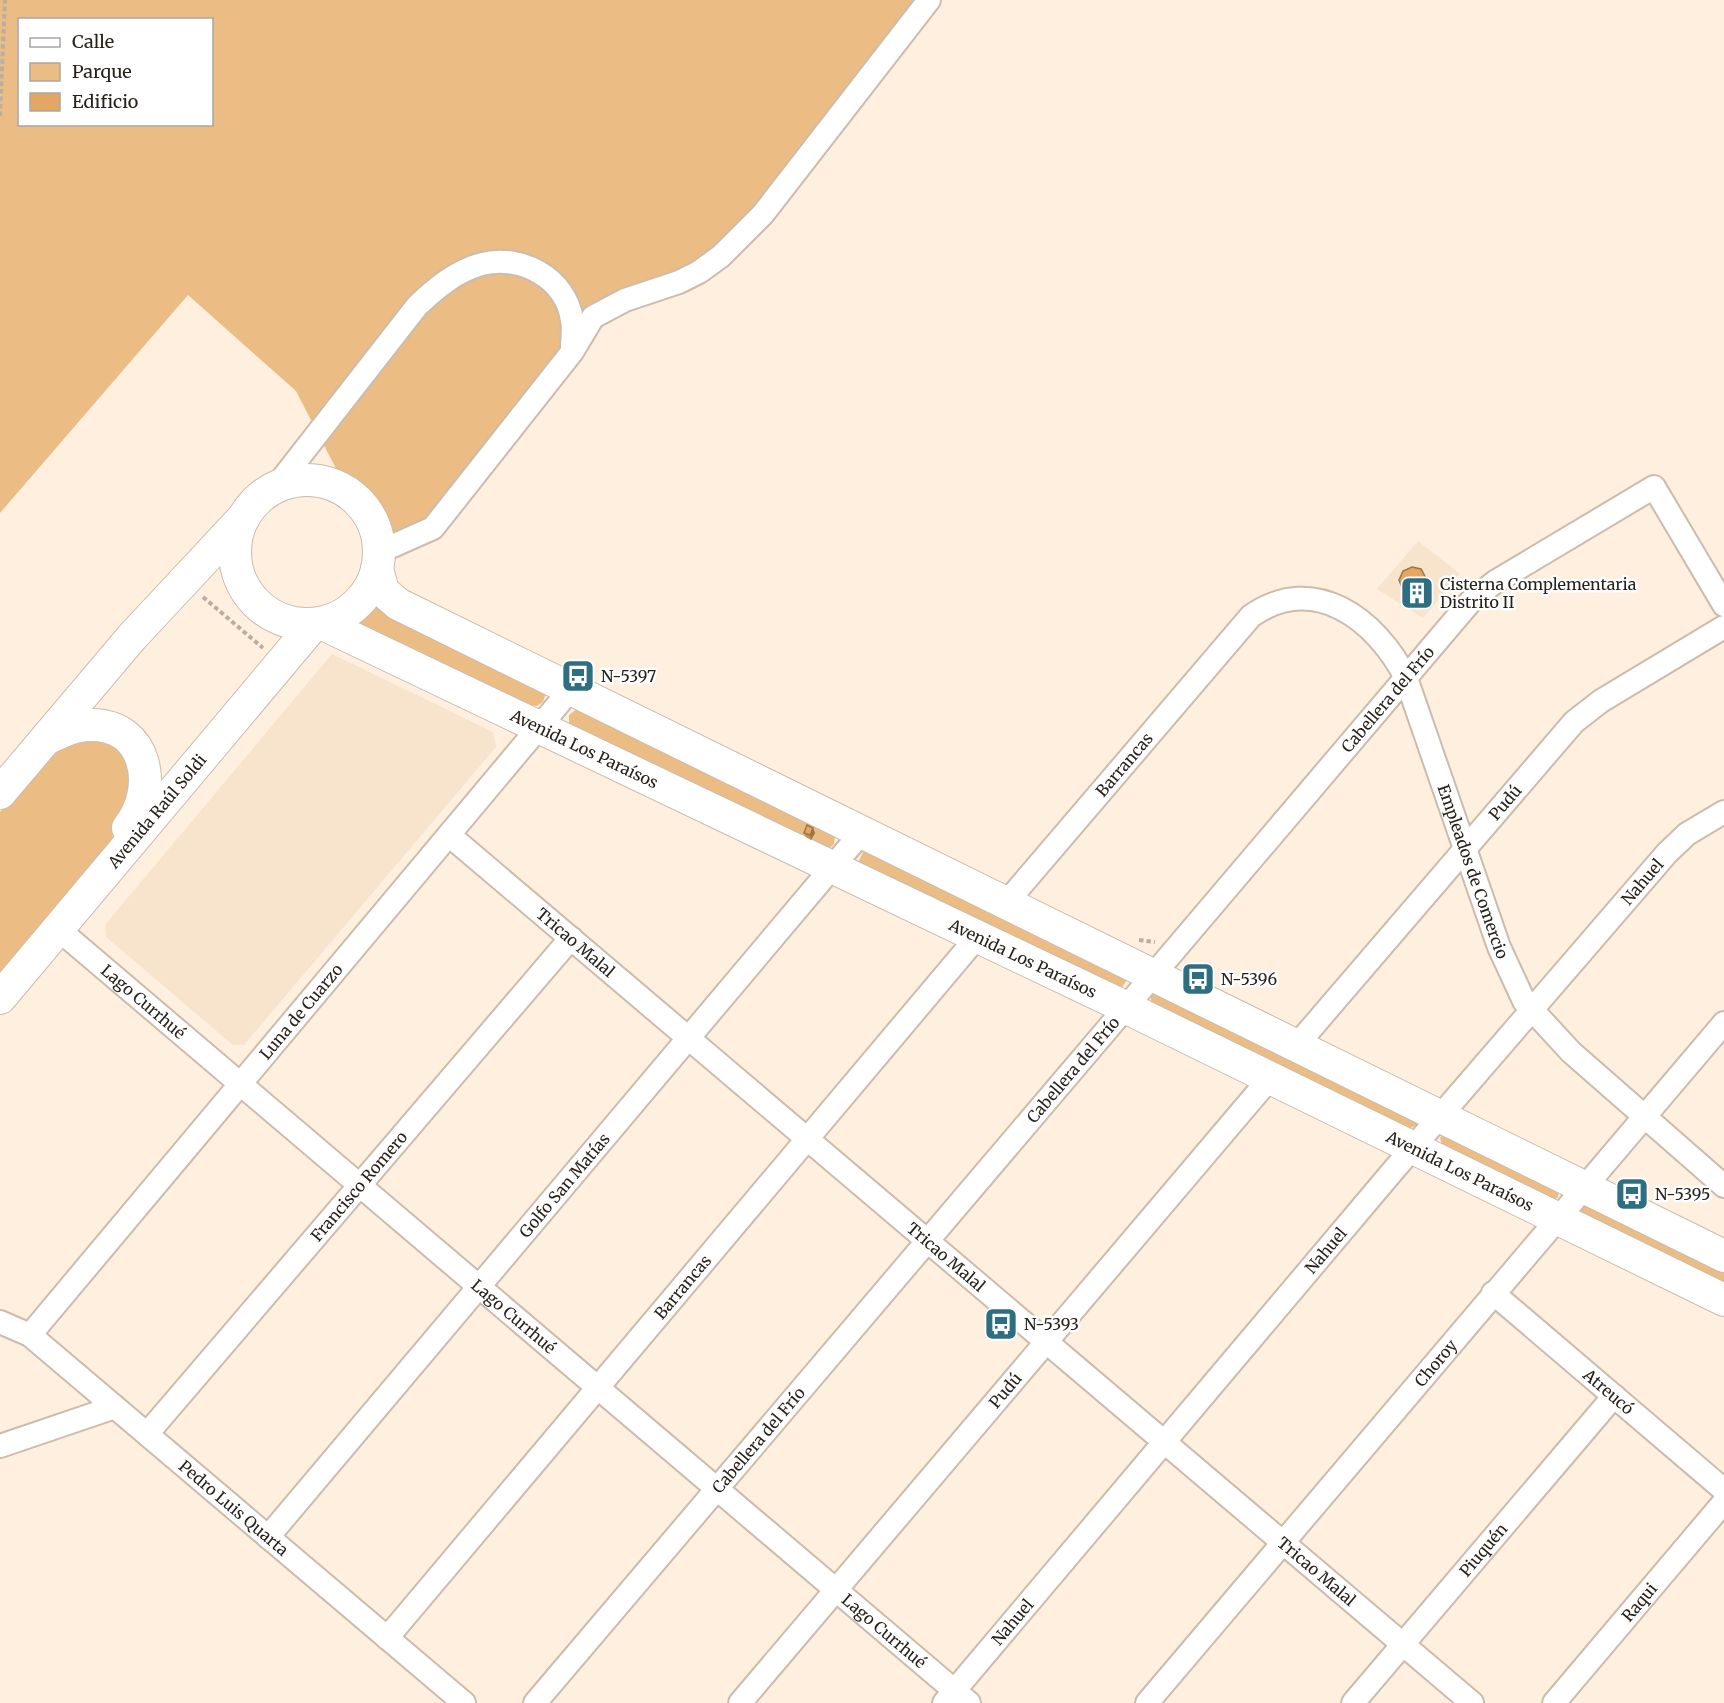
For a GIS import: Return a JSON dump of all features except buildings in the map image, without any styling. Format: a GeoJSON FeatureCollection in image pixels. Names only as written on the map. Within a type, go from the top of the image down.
{"type":"FeatureCollection","features":[{"type":"Feature","properties":{"kind":"main road","name":"Avenida Los Paraísos"},"geometry":{"type":"LineString","coordinates":[[1724,1256],[394,601],[383,591],[377,533],[368,513],[343,489],[309,480],[274,488],[256,502],[249,512],[236,543],[237,564],[244,585],[256,603],[274,616],[294,623],[317,623],[540,726],[1125,1007],[1724,1300]]}},
{"type":"Feature","properties":{"kind":"main road"},"geometry":{"type":"LineString","coordinates":[[0,793],[132,637],[249,512]]}},
{"type":"Feature","properties":{"kind":"main road"},"geometry":{"type":"LineString","coordinates":[[317,623],[339,617],[355,606],[366,593],[378,560]]}},
{"type":"Feature","properties":{"kind":"main road","name":"Avenida Raúl Soldi"},"geometry":{"type":"LineString","coordinates":[[0,998],[317,623]]}},
{"type":"Feature","properties":{"kind":"main road"},"geometry":{"type":"LineString","coordinates":[[46,739],[78,725],[106,727],[127,738],[144,763],[147,784],[141,807],[112,849],[97,883]]}},
{"type":"Feature","properties":{"kind":"street"},"geometry":{"type":"LineString","coordinates":[[378,560],[433,528],[572,352],[582,331],[593,317],[625,300],[679,282],[699,272],[743,236],[763,214],[929,0]]}},
{"type":"Feature","properties":{"kind":"street"},"geometry":{"type":"LineString","coordinates":[[274,488],[417,306],[439,285],[460,273],[481,265],[502,261],[526,266],[542,273],[556,286],[566,302],[572,319],[572,352]]}},
{"type":"Feature","properties":{"kind":"street","name":"Cabellera del Frío"},"geometry":{"type":"LineString","coordinates":[[535,1703],[1464,609],[1487,588],[1654,487],[1724,605]]}},
{"type":"Feature","properties":{"kind":"street","name":"Empleados de Comercio"},"geometry":{"type":"LineString","coordinates":[[1241,627],[1257,612],[1277,601],[1292,599],[1322,602],[1364,622],[1393,655],[1406,678],[1507,968],[1532,1011],[1566,1047],[1724,1186]]}},
{"type":"Feature","properties":{"kind":"street","name":"Barrancas"},"geometry":{"type":"LineString","coordinates":[[1006,903],[1241,627]]}},
{"type":"Feature","properties":{"kind":"street","name":"Pudú"},"geometry":{"type":"LineString","coordinates":[[1296,1046],[1582,714],[1724,627]]}},
{"type":"Feature","properties":{"kind":"street","name":"Luna de Cuarzo"},"geometry":{"type":"LineString","coordinates":[[30,1335],[571,689]]}},
{"type":"Feature","properties":{"kind":"street","name":"Nahuel"},"geometry":{"type":"LineString","coordinates":[[956,1699],[1165,1443],[1440,1116],[1673,846],[1687,834],[1724,812]]}},
{"type":"Feature","properties":{"kind":"street","name":"Golfo San Matías"},"geometry":{"type":"LineString","coordinates":[[268,1537],[862,832]]}},
{"type":"Feature","properties":{"kind":"street","name":"Tricao Malal"},"geometry":{"type":"LineString","coordinates":[[449,835],[1472,1703]]}},
{"type":"Feature","properties":{"kind":"street","name":"Lago Currhué"},"geometry":{"type":"LineString","coordinates":[[58,929],[836,1590],[956,1699]]}},
{"type":"Feature","properties":{"kind":"street","name":"Barrancas"},"geometry":{"type":"LineString","coordinates":[[387,1638],[978,936]]}},
{"type":"Feature","properties":{"kind":"street","name":"Francisco Romero"},"geometry":{"type":"LineString","coordinates":[[147,1434],[571,938]]}},
{"type":"Feature","properties":{"kind":"street","name":"Choroy"},"geometry":{"type":"LineString","coordinates":[[1147,1703],[1724,1023]]}},
{"type":"Feature","properties":{"kind":"street","name":"Pudú"},"geometry":{"type":"LineString","coordinates":[[740,1703],[1270,1078]]}},
{"type":"Feature","properties":{"kind":"street","name":"Atreucó"},"geometry":{"type":"LineString","coordinates":[[1493,1293],[1724,1490]]}},
{"type":"Feature","properties":{"kind":"street","name":"Pedro Luis Quarta"},"geometry":{"type":"LineString","coordinates":[[0,1322],[30,1335],[464,1703]]}},
{"type":"Feature","properties":{"kind":"street","name":"Piuquén"},"geometry":{"type":"LineString","coordinates":[[1353,1703],[1614,1396]]}},
{"type":"Feature","properties":{"kind":"street"},"geometry":{"type":"LineString","coordinates":[[0,1446],[115,1407]]}},
{"type":"Feature","properties":{"kind":"street","name":"Raqui"},"geometry":{"type":"LineString","coordinates":[[1554,1703],[1724,1502]]}},
{"type":"Feature","properties":{"kind":"path"},"geometry":{"type":"LineString","coordinates":[[0,116],[5,0]]}},
{"type":"Feature","properties":{"kind":"path"},"geometry":{"type":"LineString","coordinates":[[202,596],[270,654]]}},
{"type":"Feature","properties":{"kind":"shaded area"},"geometry":{"type":"Polygon","coordinates":[[[1418,541],[1460,574],[1423,618],[1377,589],[1418,541]]]}},
{"type":"Feature","properties":{"kind":"shaded area"},"geometry":{"type":"Polygon","coordinates":[[[332,654],[493,732],[496,747],[244,1045],[233,1045],[106,937],[105,925],[332,654]]]}},
{"type":"Feature","properties":{"kind":"green space"},"geometry":{"type":"Polygon","coordinates":[[[0,0],[929,0],[721,256],[608,308],[433,528],[379,552],[296,391],[188,295],[0,513],[0,0]]]}},
{"type":"Feature","properties":{"kind":"green space"},"geometry":{"type":"Polygon","coordinates":[[[374,596],[546,693],[543,702],[537,706],[528,705],[356,622],[357,617],[374,596]]]}},
{"type":"Feature","properties":{"kind":"green space"},"geometry":{"type":"Polygon","coordinates":[[[578,708],[835,836],[834,844],[829,849],[569,726],[569,715],[578,708]]]}},
{"type":"Feature","properties":{"kind":"green space"},"geometry":{"type":"Polygon","coordinates":[[[65,735],[130,747],[128,819],[0,983],[0,812],[65,735]]]}},
{"type":"Feature","properties":{"kind":"green space"},"geometry":{"type":"Polygon","coordinates":[[[864,850],[1128,978],[1121,989],[858,863],[864,850]]]}},
{"type":"Feature","properties":{"kind":"green space"},"geometry":{"type":"Polygon","coordinates":[[[1156,991],[1417,1120],[1416,1125],[1411,1128],[1406,1127],[1151,1004],[1151,996],[1156,991]]]}},
{"type":"Feature","properties":{"kind":"green space"},"geometry":{"type":"Polygon","coordinates":[[[1443,1134],[1559,1190],[1558,1197],[1553,1201],[1442,1145],[1440,1138],[1443,1134]]]}},
{"type":"Feature","properties":{"kind":"green space"},"geometry":{"type":"Polygon","coordinates":[[[1586,1205],[1724,1271],[1724,1286],[1581,1214],[1582,1207],[1586,1205]]]}},
{"type":"Feature","properties":{"kind":"place","name":"Cisterna Complementaria Distrito II"},"geometry":{"type":"Point","coordinates":[1417,593]}},
{"type":"Feature","properties":{"kind":"place","name":"N-5397"},"geometry":{"type":"Point","coordinates":[578,676]}},
{"type":"Feature","properties":{"kind":"place","name":"N-5396"},"geometry":{"type":"Point","coordinates":[1198,979]}},
{"type":"Feature","properties":{"kind":"place","name":"N-5395"},"geometry":{"type":"Point","coordinates":[1632,1194]}},
{"type":"Feature","properties":{"kind":"place","name":"N-5393"},"geometry":{"type":"Point","coordinates":[1001,1324]}}]}
